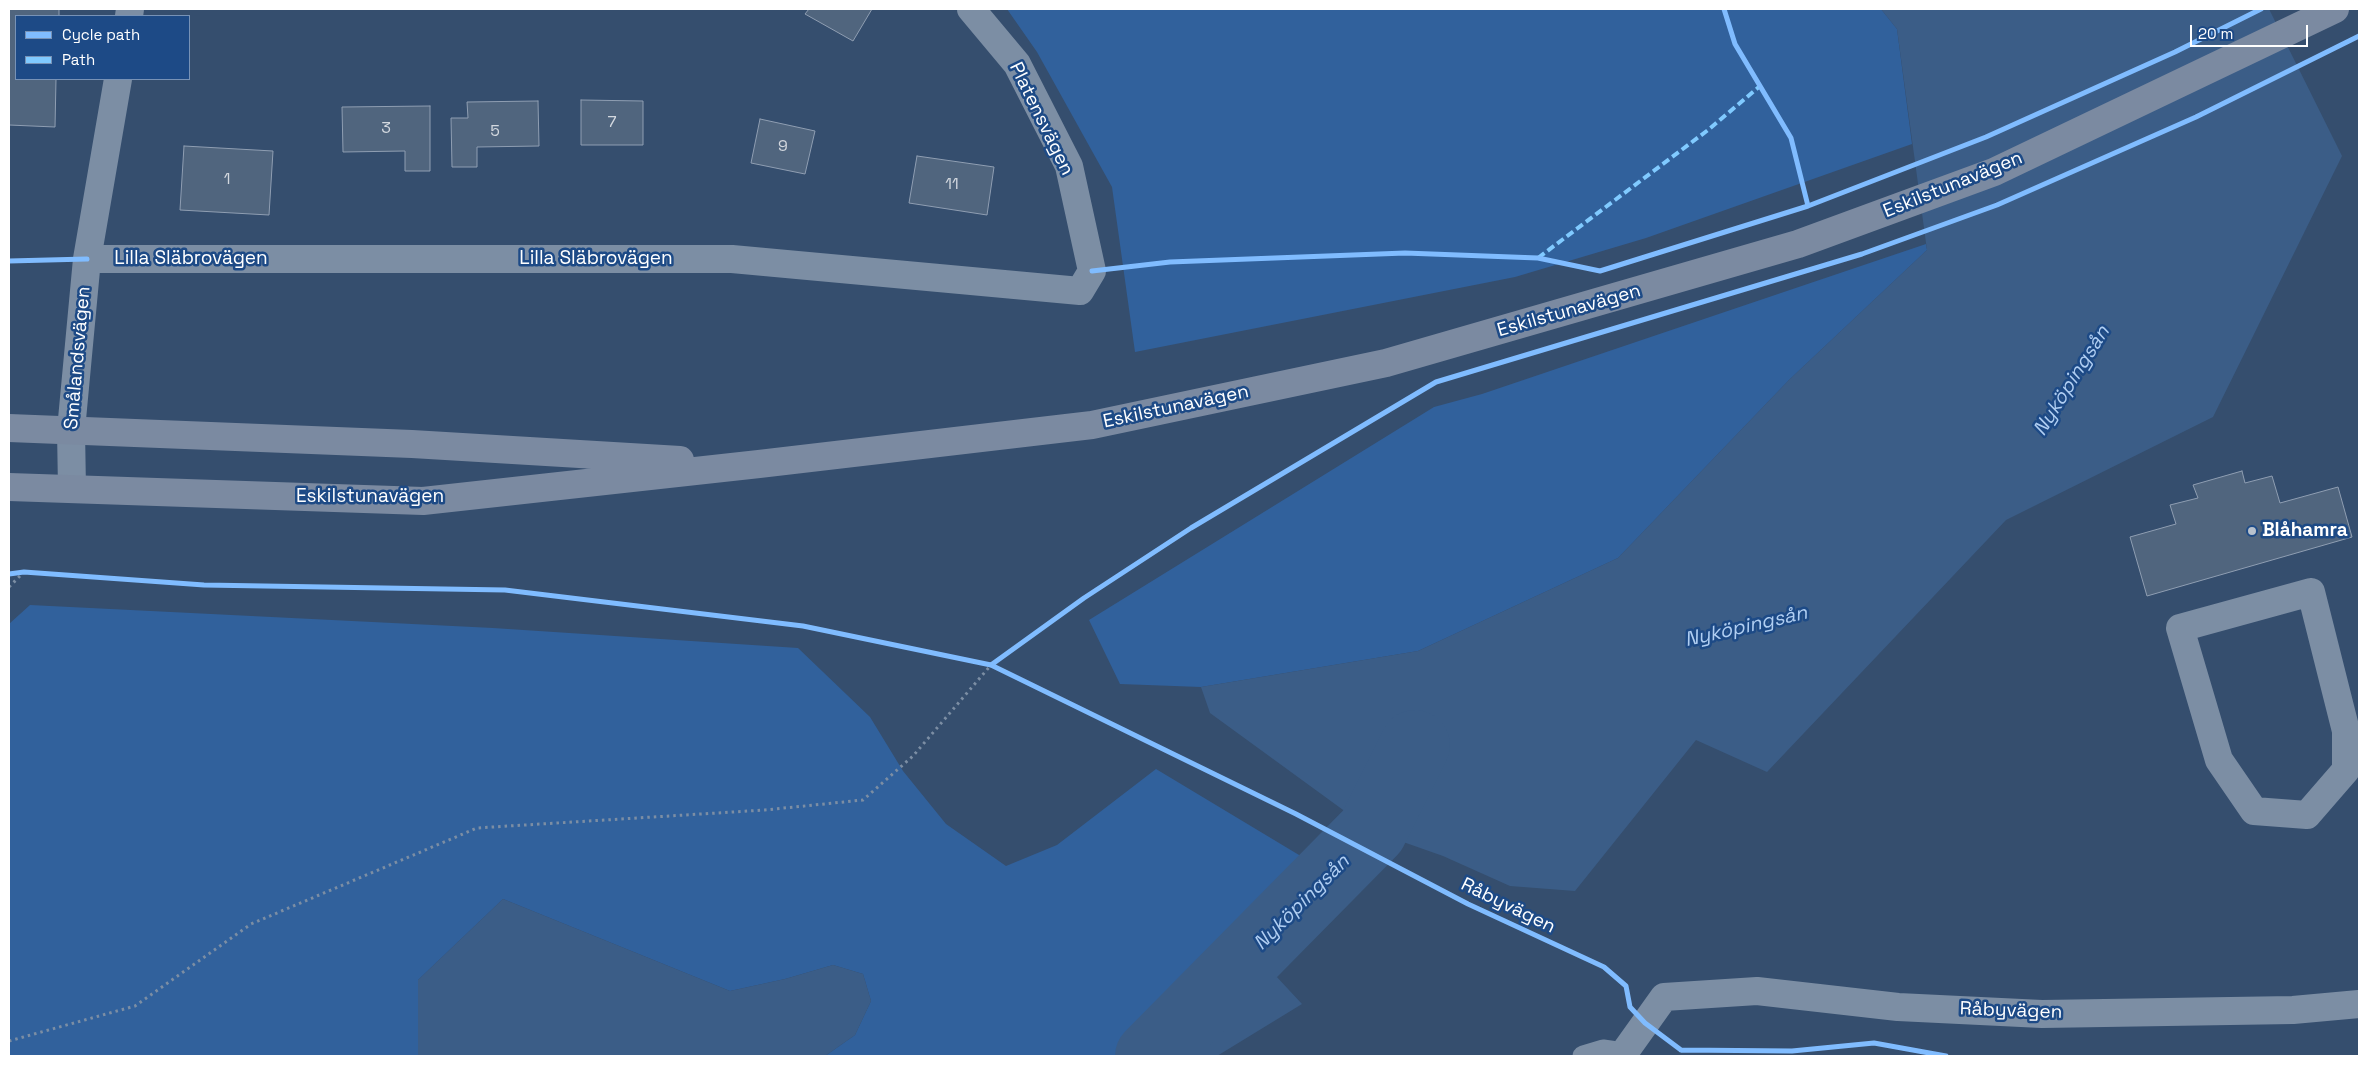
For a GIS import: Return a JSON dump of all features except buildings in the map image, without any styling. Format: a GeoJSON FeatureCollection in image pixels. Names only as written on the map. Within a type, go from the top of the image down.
{"type":"FeatureCollection","features":[{"type":"Feature","properties":{"kind":"main road","name":"Eskilstunavägen"},"geometry":{"type":"LineString","coordinates":[[9,487],[423,500],[759,464],[1092,425],[1386,364],[1798,244],[1994,172],[2335,9]]}},
{"type":"Feature","properties":{"kind":"main road","name":"Eskilstunavägen"},"geometry":{"type":"LineString","coordinates":[[9,428],[412,444],[759,464]]}},
{"type":"Feature","properties":{"kind":"street","name":"Platensvägen"},"geometry":{"type":"LineString","coordinates":[[971,9],[1017,64],[1069,166],[1092,271]]}},
{"type":"Feature","properties":{"kind":"street","name":"Smålandsvägen"},"geometry":{"type":"LineString","coordinates":[[72,489],[71,430],[87,259],[118,80]]}},
{"type":"Feature","properties":{"kind":"street","name":"Lilla Släbrovägen"},"geometry":{"type":"LineString","coordinates":[[87,259],[732,259],[1080,291],[1092,271]]}},
{"type":"Feature","properties":{"kind":"street"},"geometry":{"type":"LineString","coordinates":[[2312,592],[2346,731],[2353,773],[2307,815],[2254,812],[2219,760],[2180,628],[2312,592]]}},
{"type":"Feature","properties":{"kind":"street","name":"Råbyvägen"},"geometry":{"type":"LineString","coordinates":[[1624,1054],[1664,997],[1757,991],[1898,1007],[2042,1014],[2293,1010],[2359,1004]]}},
{"type":"Feature","properties":{"kind":"lane"},"geometry":{"type":"LineString","coordinates":[[1583,1056],[1603,1050],[1624,1054]]}},
{"type":"Feature","properties":{"kind":"path"},"geometry":{"type":"LineString","coordinates":[[9,587],[24,572]]}},
{"type":"Feature","properties":{"kind":"path"},"geometry":{"type":"LineString","coordinates":[[16,573],[33,573]]}},
{"type":"Feature","properties":{"kind":"path"},"geometry":{"type":"LineString","coordinates":[[9,1041],[134,1006],[251,924],[477,828],[765,810],[863,800],[913,756],[991,665],[999,660]]}},
{"type":"Feature","properties":{"kind":"path"},"geometry":{"type":"LineString","coordinates":[[982,663],[1000,670]]}},
{"type":"Feature","properties":{"kind":"shaded area"},"geometry":{"type":"Polygon","coordinates":[[[1007,9],[1881,9],[1897,29],[1912,144],[1646,238],[1515,277],[1135,352],[1112,187],[1037,52],[1007,9]]]}},
{"type":"Feature","properties":{"kind":"shaded area"},"geometry":{"type":"Polygon","coordinates":[[[1926,244],[1927,250],[1789,380],[1618,558],[1418,651],[1201,687],[1120,684],[1089,620],[1434,407],[1482,394],[1926,244]]]}},
{"type":"Feature","properties":{"kind":"shaded area"},"geometry":{"type":"Polygon","coordinates":[[[30,605],[493,628],[798,648],[870,717],[903,771],[946,824],[1006,866],[1057,845],[1156,769],[1304,858],[1248,946],[1125,1056],[825,1056],[855,1035],[871,1001],[863,974],[833,965],[785,979],[730,991],[503,899],[418,980],[418,1056],[9,1056],[9,624],[30,605]]]}},
{"type":"Feature","properties":{"kind":"water"},"geometry":{"type":"Polygon","coordinates":[[[1881,9],[2269,9],[2342,156],[2213,417],[2006,520],[1767,772],[1696,740],[1575,891],[1510,886],[1443,856],[1372,831],[1210,713],[1201,687],[1418,651],[1618,558],[1789,380],[1927,250],[1897,29],[1881,9]]]}},
{"type":"Feature","properties":{"kind":"water"},"geometry":{"type":"Polygon","coordinates":[[[503,899],[730,991],[785,979],[833,965],[863,974],[871,1001],[855,1035],[825,1056],[418,1056],[418,980],[503,899]]]}},
{"type":"Feature","properties":{"kind":"water"},"geometry":{"type":"Polygon","coordinates":[[[1248,946],[1302,1004],[1217,1056],[1125,1056],[1248,946]]]}},
{"type":"Feature","properties":{"kind":"waterway","name":"Nyköpingsån"},"geometry":{"type":"LineString","coordinates":[[1150,1056],[1372,831],[1415,745]]}},
{"type":"Feature","properties":{"kind":"marked path"},"geometry":{"type":"LineString","coordinates":[[1538,258],[1708,130],[1760,86]]}},
{"type":"Feature","properties":{"kind":"cycle path"},"geometry":{"type":"LineString","coordinates":[[1724,9],[1735,44],[1791,138],[1808,206]]}},
{"type":"Feature","properties":{"kind":"cycle path"},"geometry":{"type":"LineString","coordinates":[[1092,271],[1170,262],[1405,253],[1538,258],[1600,271],[1808,206],[1986,137],[2175,52],[2261,9]]}},
{"type":"Feature","properties":{"kind":"cycle path"},"geometry":{"type":"LineString","coordinates":[[991,665],[1084,598],[1191,528],[1436,382],[1862,254],[1997,205],[2196,117],[2359,36]]}},
{"type":"Feature","properties":{"kind":"cycle path"},"geometry":{"type":"LineString","coordinates":[[9,261],[87,259]]}},
{"type":"Feature","properties":{"kind":"cycle path"},"geometry":{"type":"LineString","coordinates":[[9,574],[24,572],[204,585],[505,590],[803,626],[991,665],[1296,814],[1468,904],[1604,967],[1626,986],[1630,1007],[1645,1023],[1681,1050]]}},
{"type":"Feature","properties":{"kind":"cycle path"},"geometry":{"type":"LineString","coordinates":[[1681,1050],[1792,1051],[1874,1043],[1946,1056]]}},
{"type":"Feature","properties":{"kind":"place","name":"Blåhamra"},"geometry":{"type":"Point","coordinates":[2252,531]}}]}
